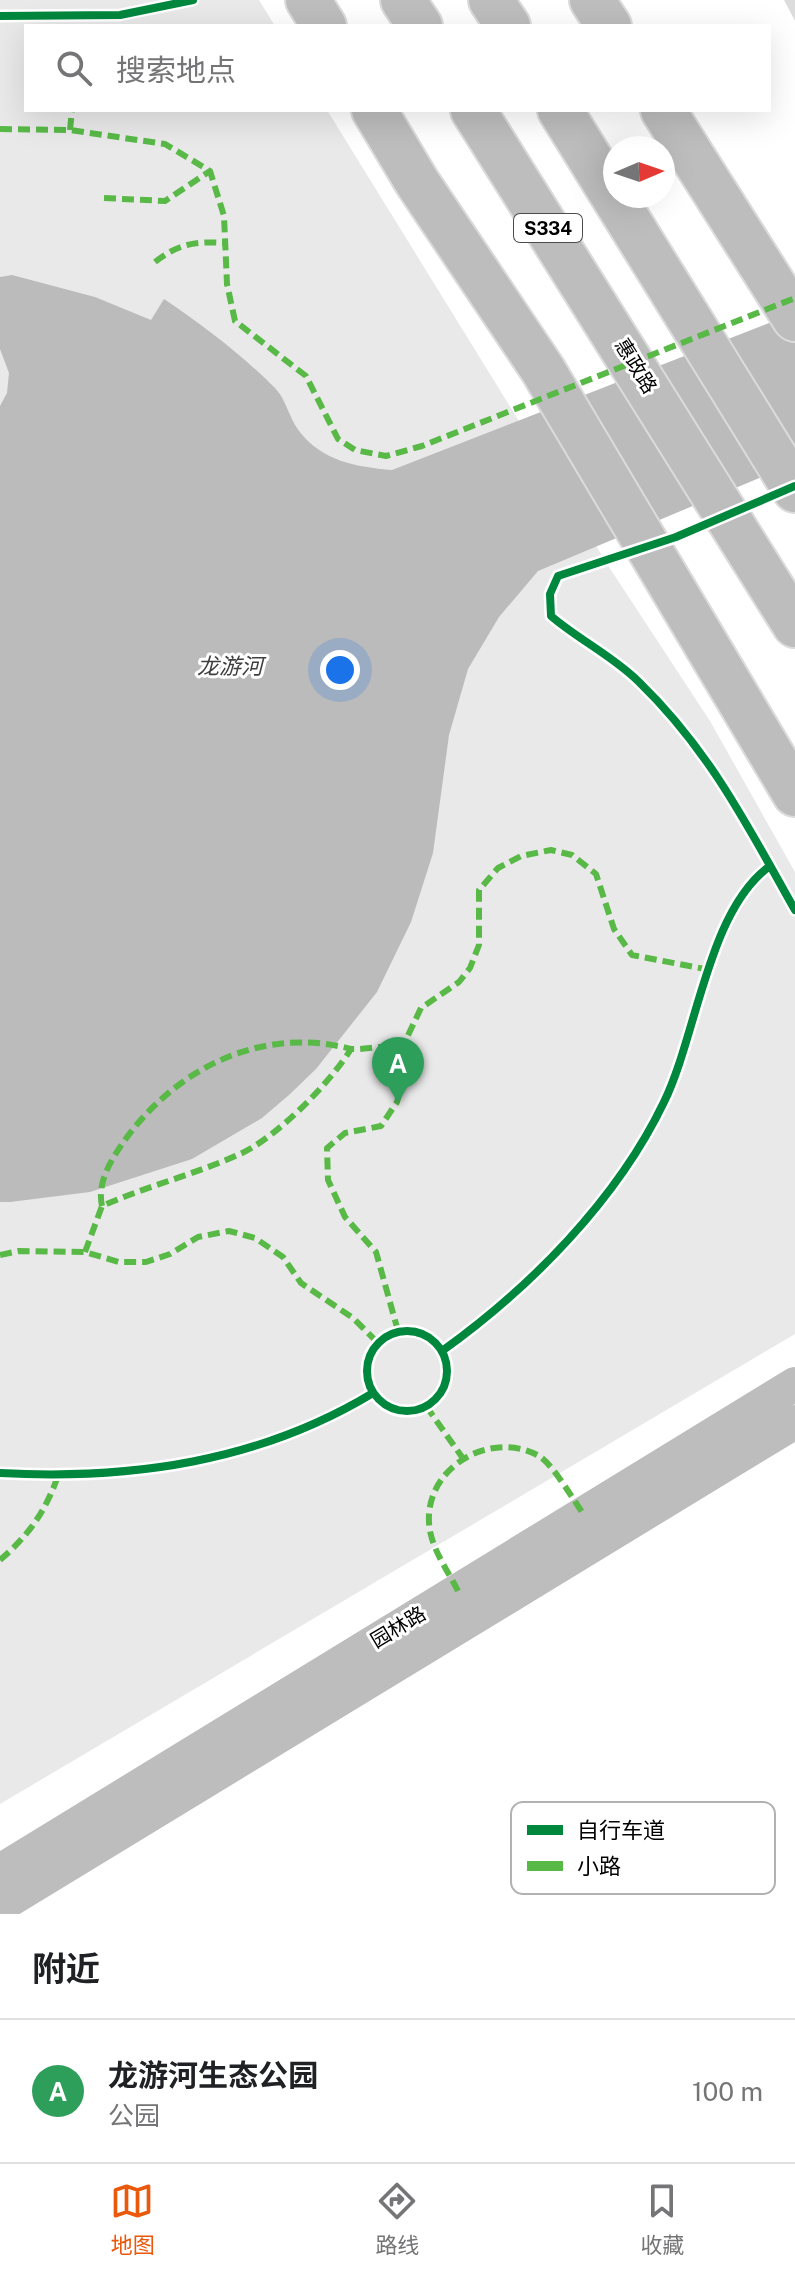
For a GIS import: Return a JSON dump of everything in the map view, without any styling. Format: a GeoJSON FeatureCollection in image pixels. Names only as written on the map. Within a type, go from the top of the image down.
{"type":"FeatureCollection","features":[{"type":"Feature","properties":{"kind":"main road"},"geometry":{"type":"LineString","coordinates":[[308,0],[323,24]]}},
{"type":"Feature","properties":{"kind":"main road"},"geometry":{"type":"LineString","coordinates":[[403,0],[419,24]]}},
{"type":"Feature","properties":{"kind":"main road"},"geometry":{"type":"LineString","coordinates":[[491,0],[507,24]]}},
{"type":"Feature","properties":{"kind":"main road"},"geometry":{"type":"LineString","coordinates":[[592,0],[608,24]]}},
{"type":"Feature","properties":{"kind":"main road"},"geometry":{"type":"LineString","coordinates":[[375,112],[417,182],[543,370],[795,794]]}},
{"type":"Feature","properties":{"kind":"main road","name":"惠政路"},"geometry":{"type":"LineString","coordinates":[[474,112],[623,345],[795,625]]}},
{"type":"Feature","properties":{"kind":"main road"},"geometry":{"type":"LineString","coordinates":[[561,112],[795,490]]}},
{"type":"Feature","properties":{"kind":"main road"},"geometry":{"type":"LineString","coordinates":[[664,112],[784,301]]}},
{"type":"Feature","properties":{"kind":"street","name":"园林路"},"geometry":{"type":"LineString","coordinates":[[0,1871],[795,1384]]}},
{"type":"Feature","properties":{"kind":"street","name":"园林路"},"geometry":{"type":"LineString","coordinates":[[0,1906],[795,1422]]}},
{"type":"Feature","properties":{"kind":"path"},"geometry":{"type":"LineString","coordinates":[[0,16],[120,15],[193,0]]}},
{"type":"Feature","properties":{"kind":"path"},"geometry":{"type":"LineString","coordinates":[[764,854],[776,877]]}},
{"type":"Feature","properties":{"kind":"path"},"geometry":{"type":"LineString","coordinates":[[442,1351],[486,1318],[559,1248],[640,1145],[664,1102],[683,1057],[722,933],[753,878],[770,866]]}},
{"type":"Feature","properties":{"kind":"path"},"geometry":{"type":"LineString","coordinates":[[411,1331],[433,1341],[442,1351],[447,1376],[436,1398],[426,1406],[415,1410],[391,1408],[373,1393],[367,1367],[370,1354],[387,1336],[411,1331]]}},
{"type":"Feature","properties":{"kind":"path"},"geometry":{"type":"LineString","coordinates":[[0,1473],[58,1476],[212,1461],[329,1419],[373,1393]]}},
{"type":"Feature","properties":{"kind":"shaded area"},"geometry":{"type":"Polygon","coordinates":[[[0,0],[259,0],[274,24],[24,24],[24,112],[328,112],[611,570],[710,721],[795,872],[795,1334],[0,1804],[0,0]]]}},
{"type":"Feature","properties":{"kind":"water","name":"龙游河"},"geometry":{"type":"Polygon","coordinates":[[[12,275],[95,297],[151,320],[164,299],[222,341],[275,388],[299,431],[318,449],[341,461],[392,470],[795,313],[795,463],[538,571],[499,617],[468,669],[449,735],[433,853],[411,922],[377,992],[316,1069],[289,1095],[262,1118],[192,1159],[90,1192],[0,1202],[0,406],[7,393],[9,373],[0,349],[0,277],[12,275]]]}},
{"type":"Feature","properties":{"kind":"building"},"geometry":{"type":"Polygon","coordinates":[[[784,0],[795,0],[795,21],[784,0]]]}},
{"type":"Feature","properties":{"kind":"marked path"},"geometry":{"type":"LineString","coordinates":[[70,130],[72,112]]}},
{"type":"Feature","properties":{"kind":"marked path"},"geometry":{"type":"LineString","coordinates":[[0,129],[70,130],[165,144],[210,171],[224,216],[227,284],[235,321],[306,376],[338,439],[355,450],[386,456],[422,446],[795,298]]}},
{"type":"Feature","properties":{"kind":"marked path"},"geometry":{"type":"LineString","coordinates":[[104,198],[165,201],[210,171]]}},
{"type":"Feature","properties":{"kind":"marked path"},"geometry":{"type":"LineString","coordinates":[[155,262],[187,245],[224,243]]}},
{"type":"Feature","properties":{"kind":"marked path"},"geometry":{"type":"LineString","coordinates":[[398,1331],[376,1252],[345,1217],[328,1180],[327,1148],[345,1133],[381,1126],[397,1102],[404,1077],[401,1050],[421,1008],[459,982],[470,968],[479,945],[479,890],[498,868],[521,856],[551,850],[572,855],[596,874],[614,929],[632,955],[710,970]]}},
{"type":"Feature","properties":{"kind":"marked path"},"geometry":{"type":"LineString","coordinates":[[102,1206],[103,1181],[122,1144],[143,1117],[167,1094],[194,1075],[222,1059],[285,1043],[317,1043],[351,1049]]}},
{"type":"Feature","properties":{"kind":"marked path"},"geometry":{"type":"LineString","coordinates":[[85,1252],[102,1206],[240,1154],[270,1136],[330,1078],[351,1049],[383,1047],[401,1050]]}},
{"type":"Feature","properties":{"kind":"marked path"},"geometry":{"type":"LineString","coordinates":[[0,1255],[19,1251],[85,1252],[119,1262],[146,1262],[170,1254],[198,1237],[229,1231],[255,1238],[283,1257],[301,1283],[353,1318],[378,1343]]}},
{"type":"Feature","properties":{"kind":"marked path"},"geometry":{"type":"LineString","coordinates":[[426,1406],[462,1457]]}},
{"type":"Feature","properties":{"kind":"marked path"},"geometry":{"type":"LineString","coordinates":[[458,1591],[436,1549],[429,1522],[431,1502],[438,1485],[465,1458],[501,1447],[520,1449],[539,1456],[556,1474],[584,1515]]}},
{"type":"Feature","properties":{"kind":"marked path"},"geometry":{"type":"LineString","coordinates":[[0,1560],[35,1522],[58,1476]]}},
{"type":"Feature","properties":{"kind":"cycle path"},"geometry":{"type":"LineString","coordinates":[[0,16],[120,15],[193,0]]}},
{"type":"Feature","properties":{"kind":"cycle path"},"geometry":{"type":"LineString","coordinates":[[795,486],[676,537],[558,576],[550,594],[551,616],[629,673],[687,735],[726,790],[795,910]]}},
{"type":"Feature","properties":{"kind":"cycle path"},"geometry":{"type":"LineString","coordinates":[[442,1351],[539,1270],[568,1240],[622,1173],[664,1102],[706,975],[732,912],[749,886],[770,866]]}},
{"type":"Feature","properties":{"kind":"cycle path"},"geometry":{"type":"LineString","coordinates":[[407,1331],[422,1334],[435,1343],[444,1356],[447,1371],[444,1386],[435,1399],[422,1408],[407,1411],[392,1408],[379,1399],[370,1386],[367,1371],[370,1356],[379,1343],[392,1334],[407,1331]]}},
{"type":"Feature","properties":{"kind":"cycle path"},"geometry":{"type":"LineString","coordinates":[[0,1473],[98,1473],[193,1462],[285,1436],[330,1417],[373,1393]]}},
{"type":"Feature","properties":{"kind":"place","name":"龙游河生态公园"},"geometry":{"type":"Point","coordinates":[398,1103]}}]}
